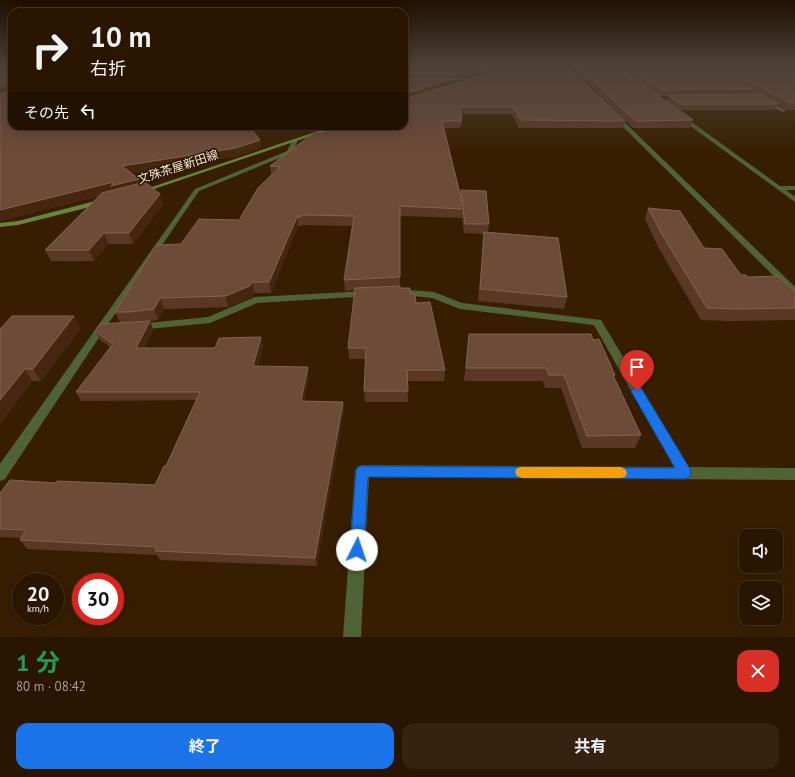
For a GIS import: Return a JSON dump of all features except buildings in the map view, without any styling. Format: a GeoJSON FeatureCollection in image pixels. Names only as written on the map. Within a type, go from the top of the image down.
{"type":"FeatureCollection","features":[{"type":"Feature","properties":{"kind":"main road","name":"文殊茶屋新田線"},"geometry":{"type":"LineString","coordinates":[[130,194],[326,130]]}},
{"type":"Feature","properties":{"kind":"main road"},"geometry":{"type":"LineString","coordinates":[[0,226],[18,223],[108,200]]}},
{"type":"Feature","properties":{"kind":"street"},"geometry":{"type":"LineString","coordinates":[[752,94],[784,111]]}},
{"type":"Feature","properties":{"kind":"street"},"geometry":{"type":"LineString","coordinates":[[751,98],[759,98]]}},
{"type":"Feature","properties":{"kind":"street"},"geometry":{"type":"LineString","coordinates":[[674,112],[795,200]]}},
{"type":"Feature","properties":{"kind":"street"},"geometry":{"type":"LineString","coordinates":[[611,113],[795,292]]}},
{"type":"Feature","properties":{"kind":"street"},"geometry":{"type":"LineString","coordinates":[[0,475],[100,328],[197,190],[290,152],[295,140]]}},
{"type":"Feature","properties":{"kind":"street"},"geometry":{"type":"LineString","coordinates":[[779,188],[795,188]]}},
{"type":"Feature","properties":{"kind":"street"},"geometry":{"type":"LineString","coordinates":[[128,327],[210,320],[255,300],[400,292],[434,295],[460,306],[596,322],[685,473]]}},
{"type":"Feature","properties":{"kind":"street"},"geometry":{"type":"LineString","coordinates":[[100,328],[114,328]]}},
{"type":"Feature","properties":{"kind":"street"},"geometry":{"type":"LineString","coordinates":[[352,637],[362,471],[795,474]]}},
{"type":"Feature","properties":{"kind":"slow traffic"},"geometry":{"type":"LineString","coordinates":[[522,472],[621,473]]}},
{"type":"Feature","properties":{"kind":"route"},"geometry":{"type":"LineString","coordinates":[[357,550],[362,471],[685,473],[637,391]]}}]}
